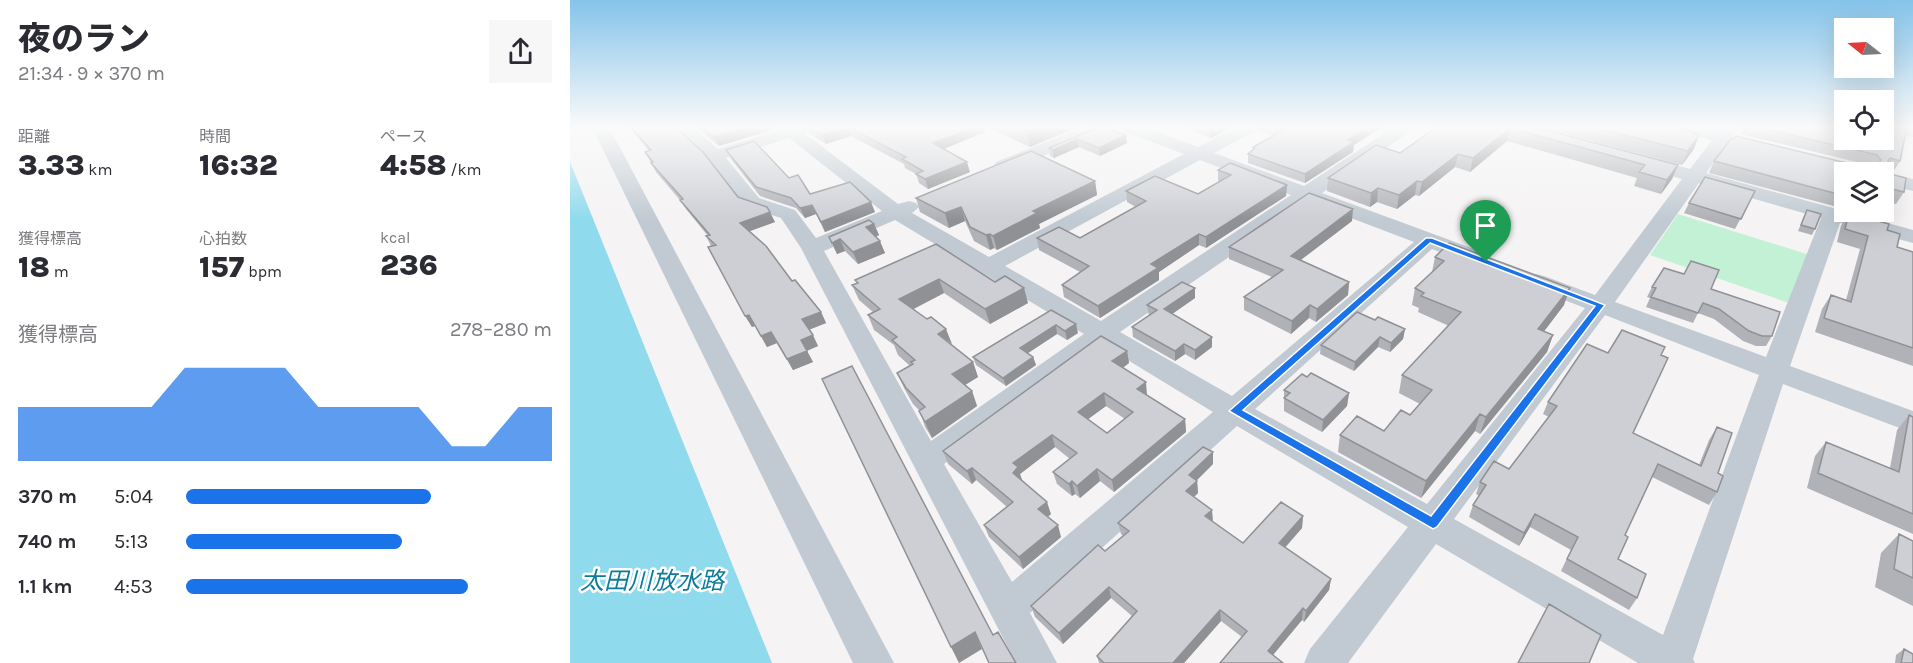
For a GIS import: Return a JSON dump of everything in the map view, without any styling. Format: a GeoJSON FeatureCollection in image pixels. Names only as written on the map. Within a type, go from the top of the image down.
{"type":"FeatureCollection","features":[{"type":"Feature","properties":{"kind":"street"},"geometry":{"type":"LineString","coordinates":[[616,158],[874,663]]}},
{"type":"Feature","properties":{"kind":"street"},"geometry":{"type":"LineString","coordinates":[[717,158],[752,202],[788,214],[812,248],[1037,663]]}},
{"type":"Feature","properties":{"kind":"street"},"geometry":{"type":"LineString","coordinates":[[831,158],[896,212],[1235,411],[1673,662],[1774,371],[1833,215]]}},
{"type":"Feature","properties":{"kind":"street"},"geometry":{"type":"LineString","coordinates":[[981,176],[1024,158]]}},
{"type":"Feature","properties":{"kind":"street"},"geometry":{"type":"LineString","coordinates":[[988,266],[1192,158]]}},
{"type":"Feature","properties":{"kind":"street"},"geometry":{"type":"LineString","coordinates":[[1210,158],[1493,264]]}},
{"type":"Feature","properties":{"kind":"street"},"geometry":{"type":"LineString","coordinates":[[926,461],[1103,332],[1359,158]]}},
{"type":"Feature","properties":{"kind":"street"},"geometry":{"type":"LineString","coordinates":[[1628,158],[1913,237]]}},
{"type":"Feature","properties":{"kind":"street"},"geometry":{"type":"LineString","coordinates":[[1324,663],[1600,305],[1709,158]]}},
{"type":"Feature","properties":{"kind":"street"},"geometry":{"type":"LineString","coordinates":[[1894,180],[1913,185]]}},
{"type":"Feature","properties":{"kind":"street"},"geometry":{"type":"LineString","coordinates":[[812,248],[928,198]]}},
{"type":"Feature","properties":{"kind":"street"},"geometry":{"type":"LineString","coordinates":[[1008,609],[1429,240]]}},
{"type":"Feature","properties":{"kind":"street"},"geometry":{"type":"LineString","coordinates":[[1515,273],[1913,422]]}},
{"type":"Feature","properties":{"kind":"green space"},"geometry":{"type":"Polygon","coordinates":[[[1678,214],[1810,255],[1792,304],[1650,255],[1678,214]]]}},
{"type":"Feature","properties":{"kind":"water","name":"太田川放水路"},"geometry":{"type":"Polygon","coordinates":[[[570,162],[575,174],[772,663],[570,663],[570,162]]]}},
{"type":"Feature","properties":{"kind":"building"},"geometry":{"type":"Polygon","coordinates":[[[650,158],[708,158],[738,197],[767,207],[770,212],[740,223],[766,246],[792,281],[795,280],[821,312],[802,319],[813,335],[801,340],[807,351],[787,359],[771,332],[761,336],[749,315],[745,316],[708,247],[716,245],[706,236],[710,235],[680,200],[683,199],[651,163],[653,162],[650,158]]]}},
{"type":"Feature","properties":{"kind":"building"},"geometry":{"type":"Polygon","coordinates":[[[732,158],[770,158],[789,178],[798,175],[810,194],[850,182],[871,202],[821,222],[812,205],[800,208],[791,198],[756,187],[732,158]]]}},
{"type":"Feature","properties":{"kind":"building"},"geometry":{"type":"Polygon","coordinates":[[[960,158],[967,162],[925,179],[916,174],[923,171],[902,159],[960,158]]]}},
{"type":"Feature","properties":{"kind":"building"},"geometry":{"type":"Polygon","coordinates":[[[1014,158],[1046,158],[1095,181],[1033,211],[1037,213],[993,236],[970,227],[961,207],[945,213],[916,198],[1014,158]]]}},
{"type":"Feature","properties":{"kind":"building"},"geometry":{"type":"Polygon","coordinates":[[[1259,158],[1330,158],[1305,174],[1259,158]]]}},
{"type":"Feature","properties":{"kind":"building"},"geometry":{"type":"Polygon","coordinates":[[[1357,158],[1453,158],[1422,182],[1417,181],[1399,195],[1378,188],[1371,193],[1328,178],[1357,158]]]}},
{"type":"Feature","properties":{"kind":"building"},"geometry":{"type":"Polygon","coordinates":[[[1619,158],[1651,158],[1678,165],[1667,180],[1639,172],[1645,165],[1619,158]]]}},
{"type":"Feature","properties":{"kind":"building"},"geometry":{"type":"Polygon","coordinates":[[[1716,158],[1826,158],[1843,162],[1834,162],[1834,193],[1714,161],[1716,158]]]}},
{"type":"Feature","properties":{"kind":"building"},"geometry":{"type":"Polygon","coordinates":[[[1879,158],[1901,158],[1900,161],[1890,158],[1888,162],[1880,162],[1879,158]]]}},
{"type":"Feature","properties":{"kind":"building"},"geometry":{"type":"Polygon","coordinates":[[[1230,163],[1287,185],[1206,237],[1199,234],[1151,264],[1158,268],[1098,306],[1062,285],[1089,266],[1037,238],[1059,227],[1080,238],[1146,201],[1126,191],[1155,176],[1198,194],[1231,175],[1218,170],[1230,163]]]}},
{"type":"Feature","properties":{"kind":"building"},"geometry":{"type":"Polygon","coordinates":[[[1894,175],[1906,178],[1904,192],[1894,190],[1894,175]]]}},
{"type":"Feature","properties":{"kind":"building"},"geometry":{"type":"Polygon","coordinates":[[[1705,177],[1755,191],[1741,219],[1689,203],[1705,177]]]}},
{"type":"Feature","properties":{"kind":"building"},"geometry":{"type":"Polygon","coordinates":[[[1309,193],[1353,209],[1291,256],[1349,282],[1317,309],[1310,305],[1292,321],[1244,297],[1283,270],[1229,247],[1309,193]]]}},
{"type":"Feature","properties":{"kind":"building"},"geometry":{"type":"Polygon","coordinates":[[[1807,210],[1821,214],[1815,229],[1801,225],[1807,210]]]}},
{"type":"Feature","properties":{"kind":"building"},"geometry":{"type":"Polygon","coordinates":[[[869,220],[874,224],[866,227],[880,241],[853,252],[840,239],[832,243],[829,237],[869,220]]]}},
{"type":"Feature","properties":{"kind":"building"},"geometry":{"type":"Polygon","coordinates":[[[1847,222],[1889,224],[1887,230],[1900,234],[1897,247],[1913,252],[1913,348],[1824,318],[1831,295],[1851,302],[1868,236],[1845,229],[1847,222]]]}},
{"type":"Feature","properties":{"kind":"building"},"geometry":{"type":"Polygon","coordinates":[[[1449,243],[1570,288],[1538,329],[1553,335],[1486,417],[1480,414],[1426,481],[1340,435],[1357,416],[1384,431],[1401,410],[1410,415],[1432,390],[1402,375],[1461,312],[1421,296],[1424,293],[1415,288],[1444,261],[1435,257],[1449,243]]]}},
{"type":"Feature","properties":{"kind":"building"},"geometry":{"type":"Polygon","coordinates":[[[936,244],[995,282],[1005,276],[1024,288],[985,309],[939,279],[899,299],[927,319],[931,317],[946,329],[938,334],[973,362],[952,374],[972,391],[925,422],[919,411],[925,407],[906,388],[897,373],[913,364],[911,362],[915,360],[892,340],[897,337],[868,315],[880,309],[852,285],[858,283],[855,280],[936,244]]]}},
{"type":"Feature","properties":{"kind":"building"},"geometry":{"type":"Polygon","coordinates":[[[1691,261],[1719,270],[1711,289],[1780,312],[1772,336],[1762,336],[1749,331],[1719,309],[1703,303],[1698,313],[1651,297],[1656,288],[1652,287],[1664,268],[1684,274],[1691,261]]]}},
{"type":"Feature","properties":{"kind":"building"},"geometry":{"type":"Polygon","coordinates":[[[1182,282],[1195,288],[1164,309],[1212,337],[1195,350],[1184,344],[1175,351],[1132,327],[1157,310],[1147,305],[1182,282]]]}},
{"type":"Feature","properties":{"kind":"building"},"geometry":{"type":"Polygon","coordinates":[[[1051,310],[1076,324],[1065,331],[1056,325],[1020,348],[1033,357],[1003,378],[973,357],[1051,310]]]}},
{"type":"Feature","properties":{"kind":"building"},"geometry":{"type":"Polygon","coordinates":[[[1357,312],[1375,320],[1378,317],[1405,329],[1391,343],[1380,337],[1355,362],[1321,345],[1357,312]]]}},
{"type":"Feature","properties":{"kind":"building"},"geometry":{"type":"Polygon","coordinates":[[[1622,330],[1665,347],[1661,355],[1668,358],[1633,433],[1701,466],[1717,427],[1732,433],[1718,473],[1723,476],[1717,492],[1658,464],[1625,535],[1628,537],[1618,559],[1646,574],[1637,598],[1567,559],[1578,537],[1535,514],[1524,533],[1473,505],[1486,485],[1480,482],[1494,461],[1509,469],[1557,406],[1548,402],[1587,344],[1608,353],[1622,330]]]}},
{"type":"Feature","properties":{"kind":"building"},"geometry":{"type":"Polygon","coordinates":[[[1101,336],[1127,351],[1112,361],[1146,382],[1137,389],[1185,419],[1112,480],[1097,469],[1077,486],[1072,481],[1069,484],[1053,472],[1077,453],[1052,435],[1013,463],[1018,467],[1013,473],[1047,502],[1038,509],[1058,525],[1019,557],[984,525],[1013,502],[972,468],[967,471],[943,451],[1101,336]],[[1104,393],[1078,412],[1107,433],[1133,412],[1104,393]]]}},
{"type":"Feature","properties":{"kind":"building"},"geometry":{"type":"Polygon","coordinates":[[[852,366],[993,635],[998,632],[1016,663],[989,663],[975,632],[951,647],[822,379],[852,366]]]}},
{"type":"Feature","properties":{"kind":"building"},"geometry":{"type":"Polygon","coordinates":[[[1311,373],[1349,393],[1323,420],[1284,398],[1290,393],[1284,390],[1302,374],[1307,377],[1311,373]]]}},
{"type":"Feature","properties":{"kind":"building"},"geometry":{"type":"Polygon","coordinates":[[[1909,415],[1913,417],[1913,514],[1818,473],[1826,442],[1899,472],[1909,415]]]}},
{"type":"Feature","properties":{"kind":"building"},"geometry":{"type":"Polygon","coordinates":[[[1203,447],[1213,452],[1189,475],[1197,481],[1186,491],[1212,510],[1205,516],[1243,543],[1281,502],[1303,516],[1279,543],[1331,579],[1306,611],[1303,608],[1268,651],[1283,663],[1220,663],[1247,631],[1220,610],[1173,663],[1104,663],[1097,656],[1137,611],[1109,587],[1059,633],[1031,606],[1098,545],[1105,551],[1129,531],[1118,523],[1203,447]]]}},
{"type":"Feature","properties":{"kind":"building"},"geometry":{"type":"Polygon","coordinates":[[[1899,534],[1913,541],[1913,578],[1894,569],[1899,534]]]}},
{"type":"Feature","properties":{"kind":"building"},"geometry":{"type":"Polygon","coordinates":[[[1549,604],[1601,635],[1589,663],[1518,663],[1549,604]]]}},
{"type":"Feature","properties":{"kind":"building"},"geometry":{"type":"Polygon","coordinates":[[[1904,649],[1913,654],[1913,663],[1901,663],[1904,649]]]}},
{"type":"Feature","properties":{"kind":"route"},"geometry":{"type":"LineString","coordinates":[[1429,240],[1486,262],[1600,305],[1433,524],[1235,411],[1429,240]]}}]}
